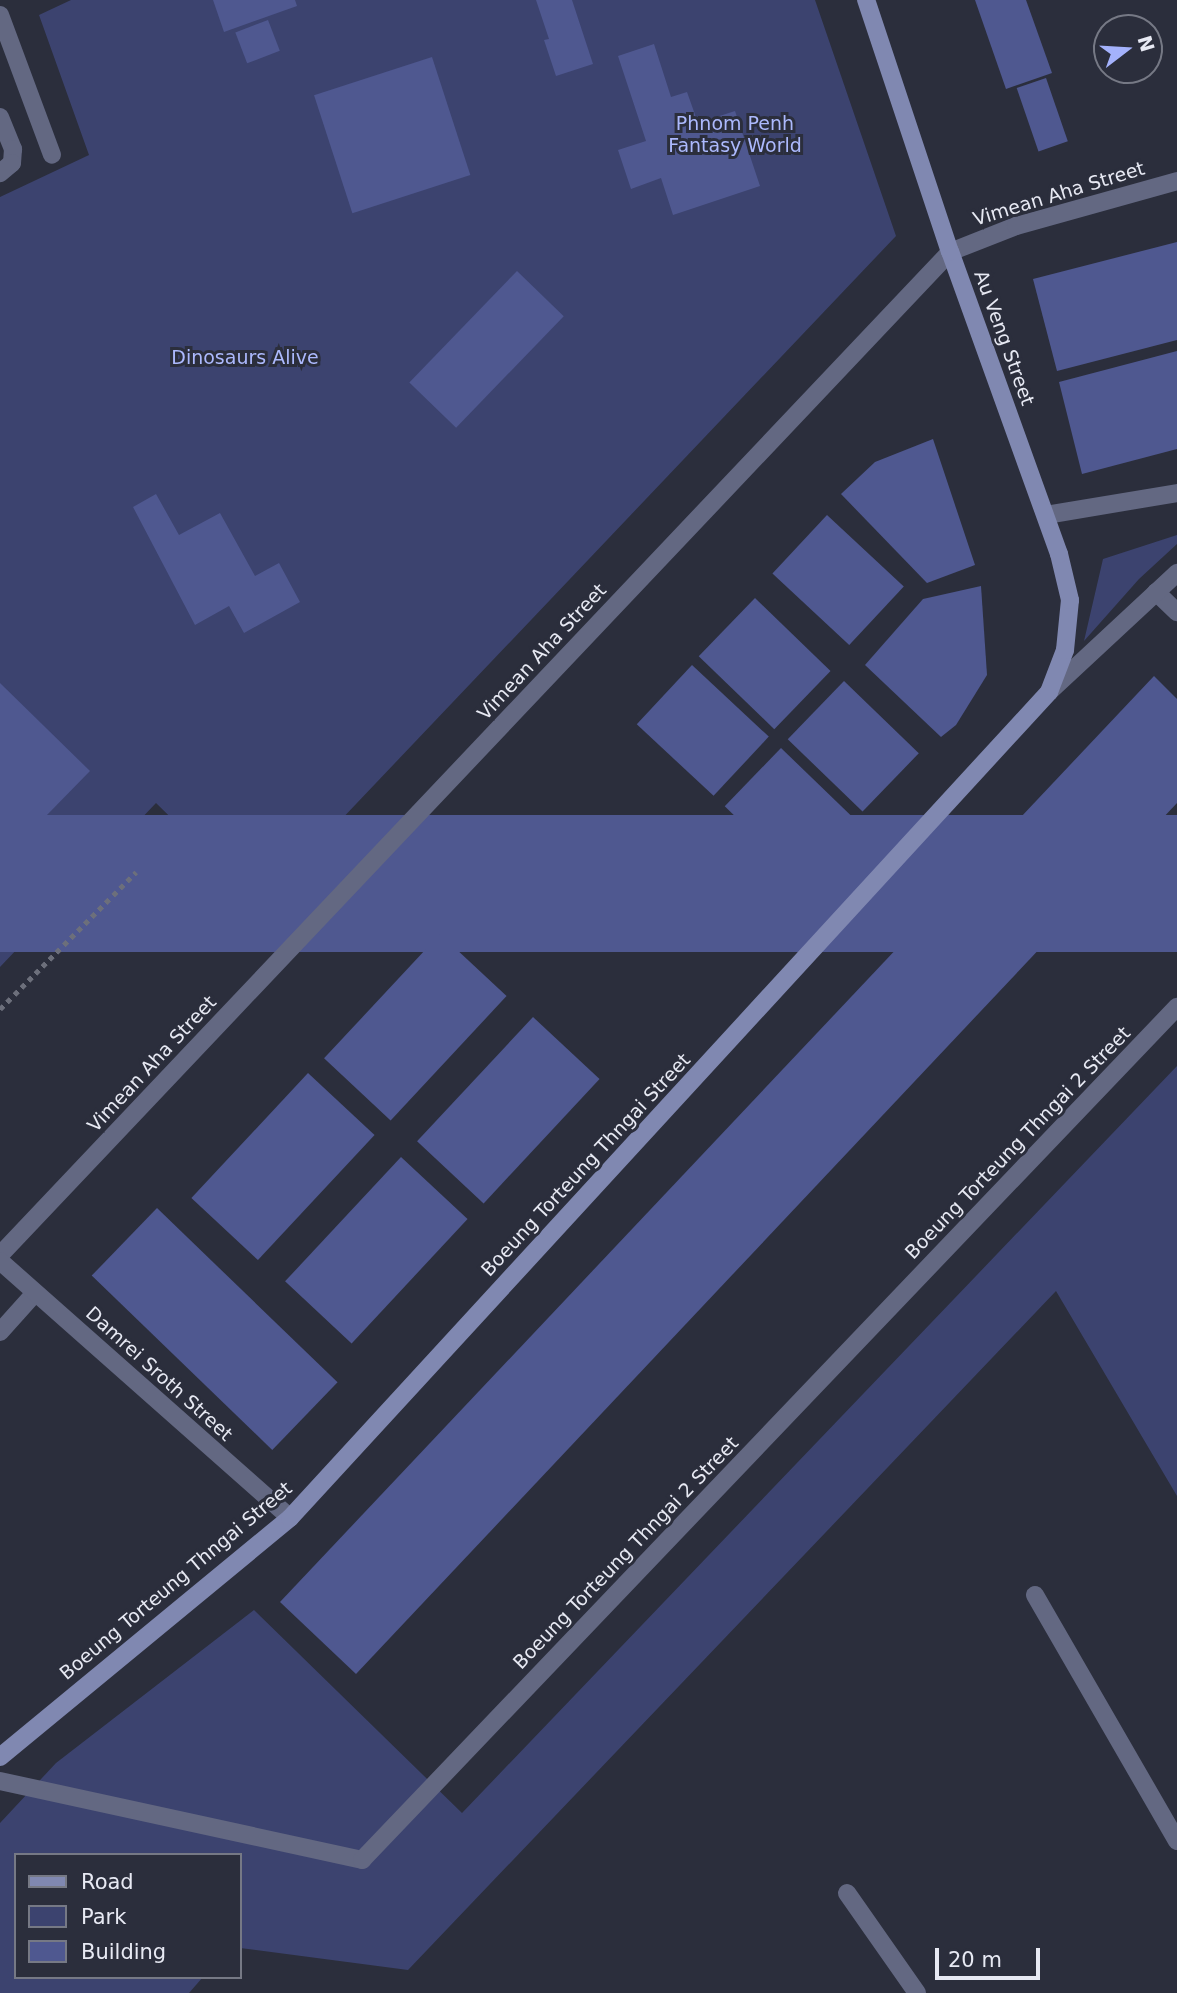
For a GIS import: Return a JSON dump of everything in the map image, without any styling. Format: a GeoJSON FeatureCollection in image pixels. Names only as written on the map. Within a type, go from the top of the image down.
{"type":"FeatureCollection","features":[{"type":"Feature","properties":{"kind":"street","name":"Au Veng Street"},"geometry":{"type":"LineString","coordinates":[[866,0],[950,252],[1046,515],[1070,600],[1065,650],[1049,692]]}},
{"type":"Feature","properties":{"kind":"street"},"geometry":{"type":"LineString","coordinates":[[0,15],[52,155]]}},
{"type":"Feature","properties":{"kind":"street"},"geometry":{"type":"LineString","coordinates":[[0,117],[13,149],[12,163],[0,173]]}},
{"type":"Feature","properties":{"kind":"street","name":"Vimean Aha Street"},"geometry":{"type":"LineString","coordinates":[[0,1255],[950,252],[1016,226],[1177,181]]}},
{"type":"Feature","properties":{"kind":"street"},"geometry":{"type":"LineString","coordinates":[[1046,515],[1177,492]]}},
{"type":"Feature","properties":{"kind":"street","name":"Boeung Torteung Thngai Street"},"geometry":{"type":"LineString","coordinates":[[0,1757],[290,1518],[1049,692],[1177,573]]}},
{"type":"Feature","properties":{"kind":"street"},"geometry":{"type":"LineString","coordinates":[[1156,593],[1177,612]]}},
{"type":"Feature","properties":{"kind":"street","name":"Boeung Torteung Thngai 2 Street"},"geometry":{"type":"LineString","coordinates":[[0,1781],[362,1860],[1177,1007]]}},
{"type":"Feature","properties":{"kind":"street","name":"Damrei Sroth Street"},"geometry":{"type":"LineString","coordinates":[[0,1261],[290,1518]]}},
{"type":"Feature","properties":{"kind":"street"},"geometry":{"type":"LineString","coordinates":[[0,1332],[36,1293]]}},
{"type":"Feature","properties":{"kind":"street"},"geometry":{"type":"LineString","coordinates":[[1035,1595],[1177,1841]]}},
{"type":"Feature","properties":{"kind":"street"},"geometry":{"type":"LineString","coordinates":[[847,1894],[916,1993]]}},
{"type":"Feature","properties":{"kind":"path"},"geometry":{"type":"LineString","coordinates":[[0,1009],[136,872]]}},
{"type":"Feature","properties":{"kind":"green space","name":"Dinosaurs Alive"},"geometry":{"type":"Polygon","coordinates":[[[71,0],[815,0],[896,236],[260,905],[156,803],[0,967],[0,197],[89,155],[39,15],[71,0]]]}},
{"type":"Feature","properties":{"kind":"green space"},"geometry":{"type":"Polygon","coordinates":[[[1177,535],[1177,544],[1139,579],[1084,641],[1103,559],[1177,535]]]}},
{"type":"Feature","properties":{"kind":"green space"},"geometry":{"type":"Polygon","coordinates":[[[1177,1066],[1177,1496],[1056,1291],[408,1970],[242,1948],[242,1853],[14,1853],[14,1979],[201,1979],[189,1993],[0,1993],[0,1823],[56,1763],[254,1610],[462,1813],[1177,1066]]]}},
{"type":"Feature","properties":{"kind":"building"},"geometry":{"type":"Polygon","coordinates":[[[213,0],[295,0],[297,6],[224,32],[213,0]]]}},
{"type":"Feature","properties":{"kind":"building"},"geometry":{"type":"Polygon","coordinates":[[[536,0],[572,0],[593,64],[556,76],[544,40],[549,39],[536,0]]]}},
{"type":"Feature","properties":{"kind":"building"},"geometry":{"type":"Polygon","coordinates":[[[975,0],[1026,0],[1052,73],[1006,89],[975,0]]]}},
{"type":"Feature","properties":{"kind":"building"},"geometry":{"type":"Polygon","coordinates":[[[268,20],[280,51],[247,63],[235,33],[268,20]]]}},
{"type":"Feature","properties":{"kind":"building"},"geometry":{"type":"Polygon","coordinates":[[[654,44],[671,97],[687,92],[698,123],[735,111],[760,186],[673,215],[661,178],[631,189],[618,150],[646,141],[618,56],[654,44]]]}},
{"type":"Feature","properties":{"kind":"building"},"geometry":{"type":"Polygon","coordinates":[[[432,57],[470,175],[352,213],[314,95],[432,57]]]}},
{"type":"Feature","properties":{"kind":"building"},"geometry":{"type":"Polygon","coordinates":[[[1046,78],[1068,141],[1039,151],[1017,88],[1046,78]]]}},
{"type":"Feature","properties":{"kind":"building"},"geometry":{"type":"Polygon","coordinates":[[[1177,242],[1177,340],[1057,371],[1033,279],[1177,242]]]}},
{"type":"Feature","properties":{"kind":"building"},"geometry":{"type":"Polygon","coordinates":[[[517,271],[564,316],[456,428],[409,382],[517,271]]]}},
{"type":"Feature","properties":{"kind":"building"},"geometry":{"type":"Polygon","coordinates":[[[1177,351],[1177,449],[1082,474],[1059,382],[1177,351]]]}},
{"type":"Feature","properties":{"kind":"building"},"geometry":{"type":"Polygon","coordinates":[[[933,439],[975,565],[927,583],[841,494],[875,462],[933,439]]]}},
{"type":"Feature","properties":{"kind":"building"},"geometry":{"type":"Polygon","coordinates":[[[156,494],[179,535],[220,513],[255,576],[279,563],[300,602],[244,633],[229,606],[195,625],[133,507],[156,494]]]}},
{"type":"Feature","properties":{"kind":"building"},"geometry":{"type":"Polygon","coordinates":[[[827,515],[904,587],[849,645],[772,574],[827,515]]]}},
{"type":"Feature","properties":{"kind":"building"},"geometry":{"type":"Polygon","coordinates":[[[981,586],[987,675],[956,725],[941,737],[865,665],[923,599],[981,586]]]}},
{"type":"Feature","properties":{"kind":"building"},"geometry":{"type":"Polygon","coordinates":[[[755,598],[831,671],[774,729],[699,656],[755,598]]]}},
{"type":"Feature","properties":{"kind":"building"},"geometry":{"type":"Polygon","coordinates":[[[692,665],[769,737],[714,796],[637,724],[692,665]]]}},
{"type":"Feature","properties":{"kind":"building"},"geometry":{"type":"Polygon","coordinates":[[[1154,676],[1177,699],[1177,803],[356,1674],[280,1602],[1154,676]]]}},
{"type":"Feature","properties":{"kind":"building"},"geometry":{"type":"Polygon","coordinates":[[[844,681],[919,753],[863,812],[788,739],[844,681]]]}},
{"type":"Feature","properties":{"kind":"building"},"geometry":{"type":"Polygon","coordinates":[[[0,683],[90,771],[0,863],[0,683]]]}},
{"type":"Feature","properties":{"kind":"building"},"geometry":{"type":"Polygon","coordinates":[[[781,748],[856,820],[800,879],[725,806],[781,748]]]}},
{"type":"Feature","properties":{"kind":"building"},"geometry":{"type":"Polygon","coordinates":[[[0,815],[1177,815],[1177,952],[0,952],[0,815]]]}},
{"type":"Feature","properties":{"kind":"building"},"geometry":{"type":"Polygon","coordinates":[[[440,934],[507,996],[391,1120],[324,1058],[440,934]]]}},
{"type":"Feature","properties":{"kind":"building"},"geometry":{"type":"Polygon","coordinates":[[[533,1017],[600,1079],[484,1203],[417,1141],[533,1017]]]}},
{"type":"Feature","properties":{"kind":"building"},"geometry":{"type":"Polygon","coordinates":[[[308,1073],[375,1135],[258,1260],[191,1198],[308,1073]]]}},
{"type":"Feature","properties":{"kind":"building"},"geometry":{"type":"Polygon","coordinates":[[[401,1157],[468,1219],[352,1343],[285,1281],[401,1157]]]}},
{"type":"Feature","properties":{"kind":"building"},"geometry":{"type":"Polygon","coordinates":[[[157,1208],[338,1382],[272,1450],[92,1276],[157,1208]]]}},
{"type":"Feature","properties":{"kind":"park label","name":"Phnom Penh Fantasy World"},"geometry":{"type":"Point","coordinates":[735,135]}}]}
